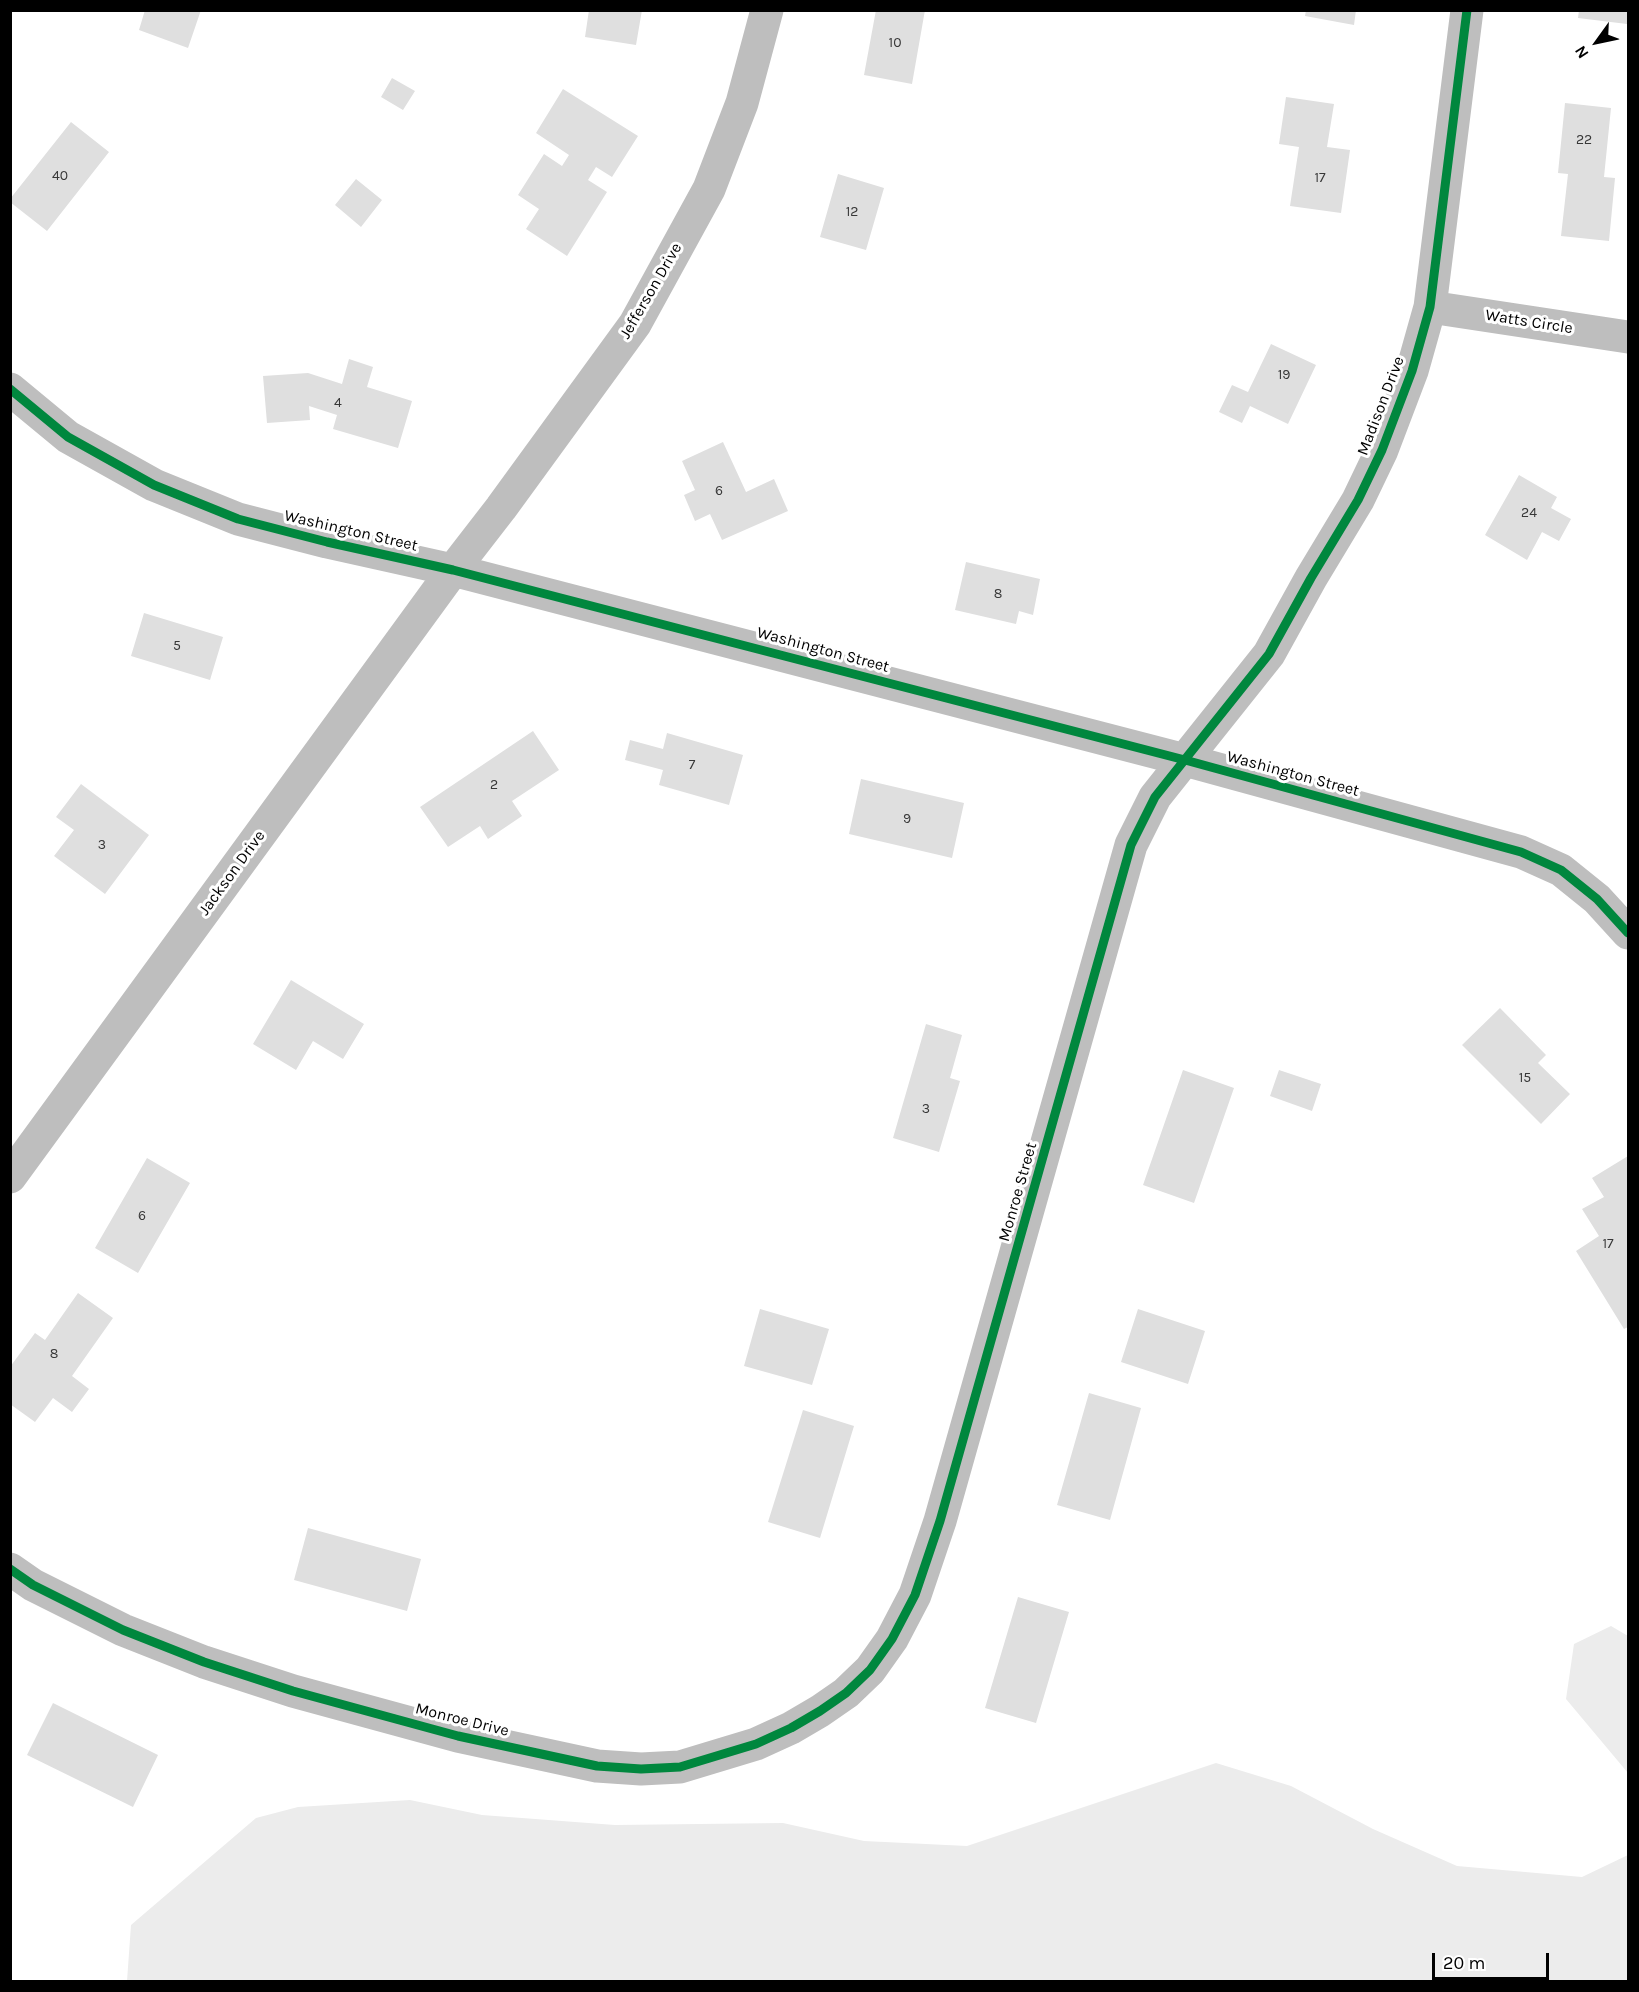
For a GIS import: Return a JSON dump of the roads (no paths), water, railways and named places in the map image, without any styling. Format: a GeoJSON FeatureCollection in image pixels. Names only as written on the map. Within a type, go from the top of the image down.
{"type":"FeatureCollection","features":[{"type":"Feature","properties":{"kind":"street","name":"Jefferson Drive"},"geometry":{"type":"LineString","coordinates":[[453,570],[635,324],[709,189],[742,103],[767,10]]}},
{"type":"Feature","properties":{"kind":"street","name":"Madison Drive"},"geometry":{"type":"LineString","coordinates":[[1185,760],[1269,654],[1358,500],[1382,450],[1412,371],[1430,307],[1467,10]]}},
{"type":"Feature","properties":{"kind":"street","name":"Watts Circle"},"geometry":{"type":"LineString","coordinates":[[1430,307],[1629,337]]}},
{"type":"Feature","properties":{"kind":"street","name":"Washington Street"},"geometry":{"type":"LineString","coordinates":[[10,389],[68,437],[154,485],[238,519],[327,542],[453,570],[1185,760],[1521,852],[1560,870],[1597,899],[1629,933]]}},
{"type":"Feature","properties":{"kind":"street","name":"Jackson Drive"},"geometry":{"type":"LineString","coordinates":[[10,1177],[453,570]]}},
{"type":"Feature","properties":{"kind":"street","name":"Monroe Street"},"geometry":{"type":"LineString","coordinates":[[892,1639],[915,1595],[954,1477],[1131,845],[1155,797],[1185,760]]}},
{"type":"Feature","properties":{"kind":"street","name":"Monroe Drive"},"geometry":{"type":"LineString","coordinates":[[10,1569],[33,1585],[123,1630],[204,1662],[293,1691],[458,1736],[597,1766],[641,1769],[680,1767],[756,1744],[791,1728],[846,1694],[870,1670],[892,1639]]}}]}
